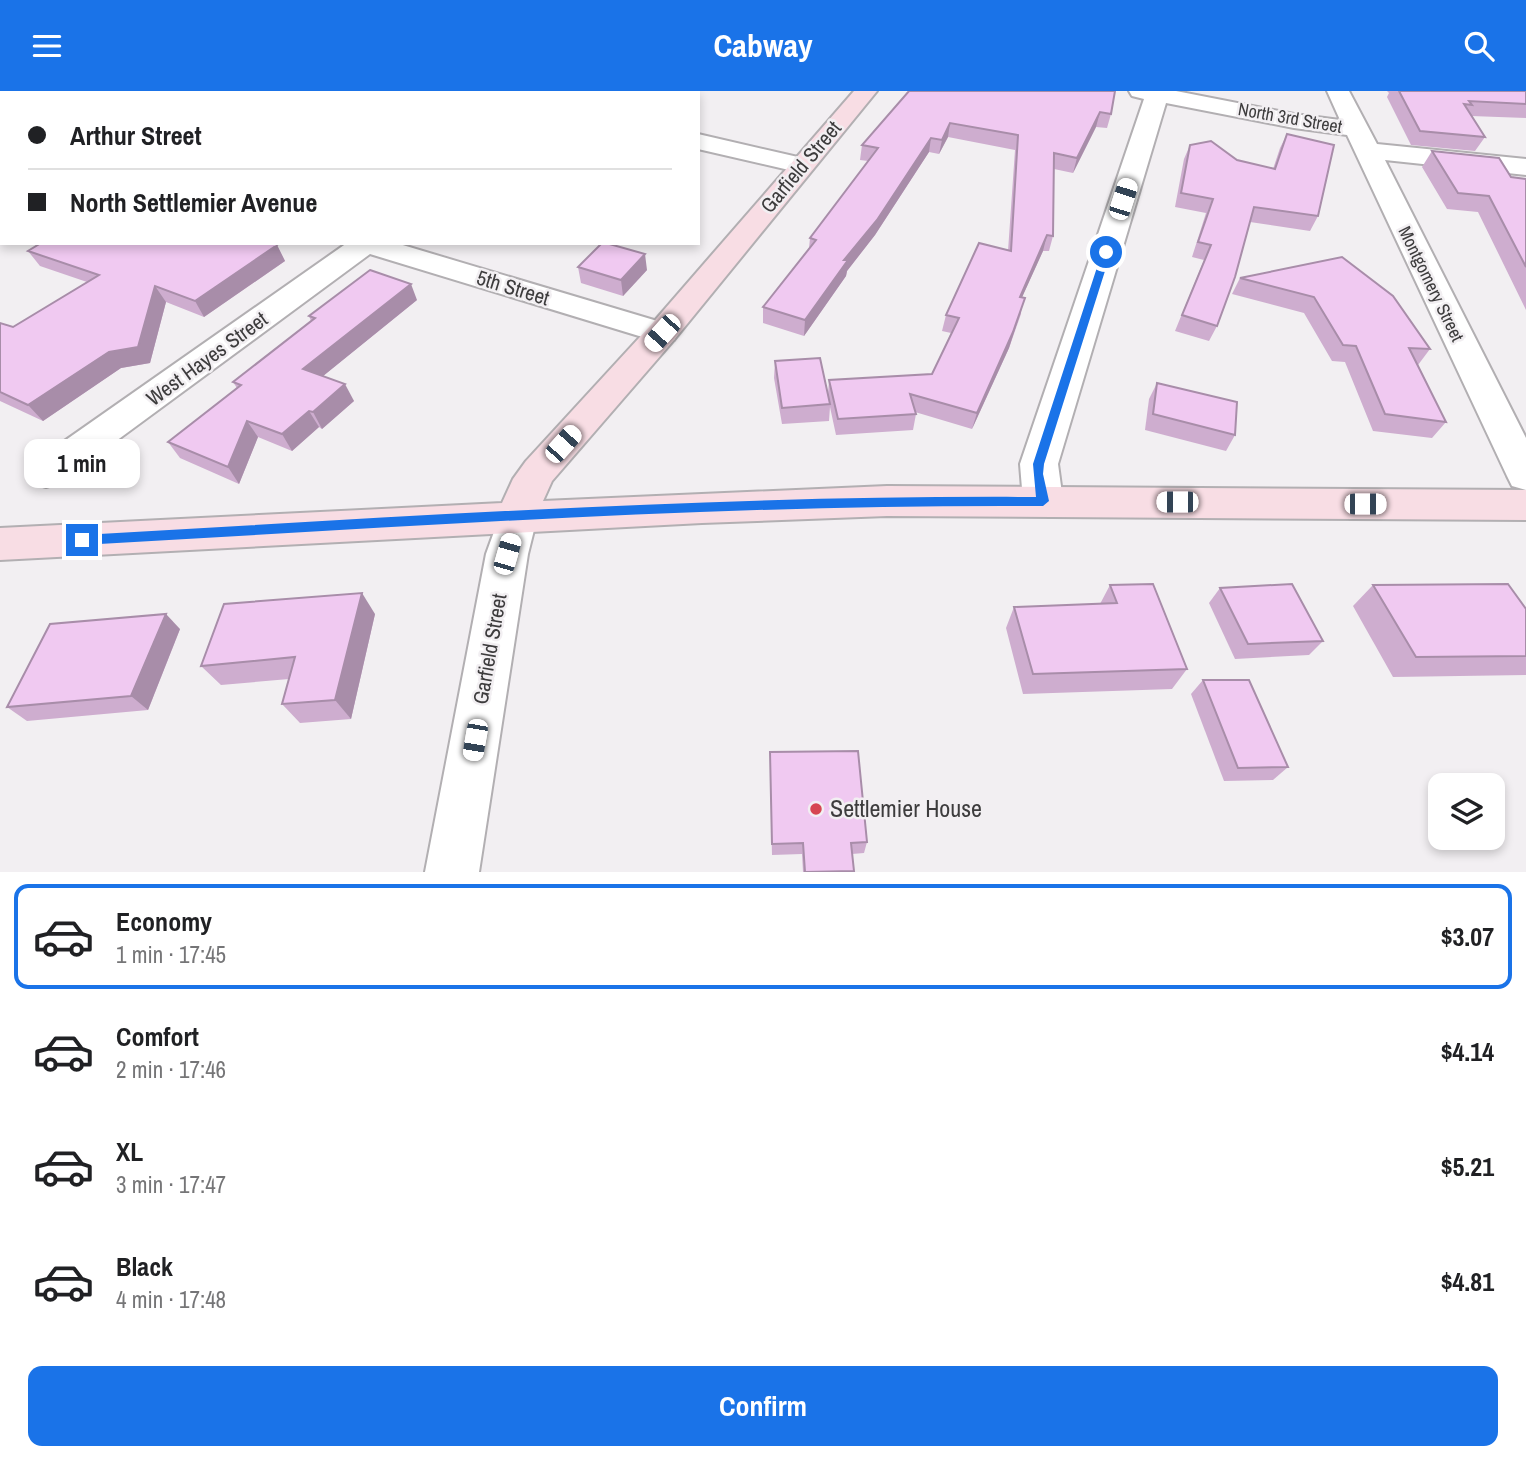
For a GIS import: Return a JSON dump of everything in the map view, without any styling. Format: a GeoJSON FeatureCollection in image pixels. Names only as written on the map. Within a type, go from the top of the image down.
{"type":"FeatureCollection","features":[{"type":"Feature","properties":{"kind":"main road","name":"Garfield Street"},"geometry":{"type":"LineString","coordinates":[[517,517],[527,489],[539,471],[662,333],[866,91]]}},
{"type":"Feature","properties":{"kind":"main road"},"geometry":{"type":"LineString","coordinates":[[0,544],[768,503],[1043,501],[1526,505]]}},
{"type":"Feature","properties":{"kind":"street","name":"Montgomery Street"},"geometry":{"type":"LineString","coordinates":[[1338,91],[1526,476]]}},
{"type":"Feature","properties":{"kind":"street"},"geometry":{"type":"LineString","coordinates":[[1043,501],[1039,464],[1149,92]]}},
{"type":"Feature","properties":{"kind":"street","name":"North 3rd Street"},"geometry":{"type":"LineString","coordinates":[[1149,92],[1294,121],[1362,140],[1526,167]]}},
{"type":"Feature","properties":{"kind":"street"},"geometry":{"type":"LineString","coordinates":[[700,141],[802,165]]}},
{"type":"Feature","properties":{"kind":"street","name":"West Hayes Street"},"geometry":{"type":"LineString","coordinates":[[46,473],[362,245]]}},
{"type":"Feature","properties":{"kind":"street","name":"5th Street"},"geometry":{"type":"LineString","coordinates":[[372,245],[662,333]]}},
{"type":"Feature","properties":{"kind":"street","name":"Garfield Street"},"geometry":{"type":"LineString","coordinates":[[452,872],[507,554],[517,517]]}},
{"type":"Feature","properties":{"kind":"building"},"geometry":{"type":"Polygon","coordinates":[[[909,91],[1115,91],[1111,114],[1100,112],[1077,158],[1054,153],[1053,236],[1047,235],[1020,297],[1025,298],[1013,332],[977,413],[910,394],[916,414],[838,419],[829,380],[932,374],[959,318],[946,315],[979,243],[1011,251],[1018,135],[950,123],[942,140],[931,138],[877,220],[844,260],[848,260],[805,320],[763,307],[816,240],[810,238],[878,148],[862,145],[909,91]]]}},
{"type":"Feature","properties":{"kind":"building"},"geometry":{"type":"Polygon","coordinates":[[[1399,91],[1526,91],[1526,104],[1469,101],[1472,105],[1464,104],[1485,137],[1420,131],[1399,91]]]}},
{"type":"Feature","properties":{"kind":"building"},"geometry":{"type":"Polygon","coordinates":[[[1287,134],[1334,145],[1318,216],[1254,207],[1235,277],[1217,326],[1182,315],[1211,245],[1198,242],[1213,199],[1181,193],[1190,145],[1211,141],[1237,160],[1275,169],[1287,134]]]}},
{"type":"Feature","properties":{"kind":"building"},"geometry":{"type":"Polygon","coordinates":[[[1432,151],[1499,158],[1511,177],[1526,179],[1526,267],[1489,196],[1458,193],[1432,151]]]}},
{"type":"Feature","properties":{"kind":"building"},"geometry":{"type":"Polygon","coordinates":[[[38,245],[277,245],[195,301],[155,286],[138,347],[109,352],[28,405],[0,392],[0,323],[13,327],[99,275],[28,251],[38,245]]]}},
{"type":"Feature","properties":{"kind":"building"},"geometry":{"type":"Polygon","coordinates":[[[600,245],[613,245],[645,254],[621,280],[578,267],[600,245]]]}},
{"type":"Feature","properties":{"kind":"building"},"geometry":{"type":"Polygon","coordinates":[[[1342,257],[1393,296],[1430,349],[1409,348],[1446,422],[1385,414],[1356,346],[1343,345],[1314,297],[1240,278],[1342,257]]]}},
{"type":"Feature","properties":{"kind":"building"},"geometry":{"type":"Polygon","coordinates":[[[370,270],[411,284],[303,369],[345,384],[313,412],[309,411],[282,434],[247,421],[228,467],[168,442],[241,385],[233,382],[315,318],[309,316],[370,270]]]}},
{"type":"Feature","properties":{"kind":"building"},"geometry":{"type":"Polygon","coordinates":[[[820,358],[830,404],[782,408],[775,361],[820,358]]]}},
{"type":"Feature","properties":{"kind":"building"},"geometry":{"type":"Polygon","coordinates":[[[1157,383],[1237,402],[1235,435],[1153,414],[1157,383]]]}},
{"type":"Feature","properties":{"kind":"building"},"geometry":{"type":"Polygon","coordinates":[[[1153,584],[1187,669],[1033,674],[1014,607],[1117,603],[1110,585],[1153,584]]]}},
{"type":"Feature","properties":{"kind":"building"},"geometry":{"type":"Polygon","coordinates":[[[1292,584],[1323,641],[1248,644],[1220,588],[1292,584]]]}},
{"type":"Feature","properties":{"kind":"building"},"geometry":{"type":"Polygon","coordinates":[[[1508,584],[1526,609],[1526,656],[1416,657],[1373,585],[1508,584]]]}},
{"type":"Feature","properties":{"kind":"building"},"geometry":{"type":"Polygon","coordinates":[[[362,593],[335,700],[282,704],[295,657],[201,666],[224,604],[362,593]]]}},
{"type":"Feature","properties":{"kind":"building"},"geometry":{"type":"Polygon","coordinates":[[[166,614],[131,696],[7,707],[50,624],[166,614]]]}},
{"type":"Feature","properties":{"kind":"building"},"geometry":{"type":"Polygon","coordinates":[[[1203,680],[1249,680],[1288,767],[1238,768],[1203,680]]]}},
{"type":"Feature","properties":{"kind":"building","name":"Settlemier House"},"geometry":{"type":"Polygon","coordinates":[[[858,751],[867,842],[851,843],[854,871],[805,872],[803,843],[772,844],[770,752],[858,751]]]}},
{"type":"Feature","properties":{"kind":"place","name":"Settlemier House"},"geometry":{"type":"Point","coordinates":[816,809]}},
{"type":"Feature","properties":{"kind":"route"},"geometry":{"type":"LineString","coordinates":[[82,540],[682,506],[887,501],[1043,501],[1039,464],[1106,252]]}}]}
